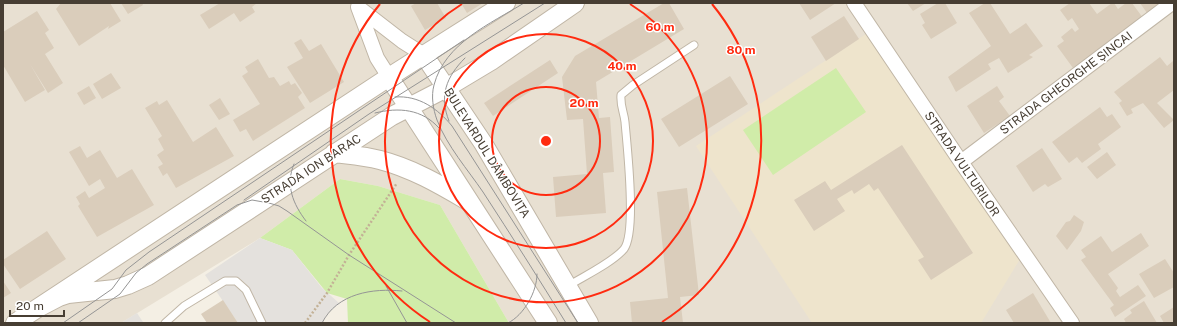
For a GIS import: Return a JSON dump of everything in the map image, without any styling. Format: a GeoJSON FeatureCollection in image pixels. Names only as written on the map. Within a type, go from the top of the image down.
{"type":"FeatureCollection","features":[{"type":"Feature","properties":{"kind":"street","name":"STRADA ION BARAC"},"geometry":{"type":"LineString","coordinates":[[15,323],[389,77],[506,3]]}},
{"type":"Feature","properties":{"kind":"street","name":"STRADA ION BARAC"},"geometry":{"type":"LineString","coordinates":[[38,308],[68,294],[112,290],[148,276],[392,116],[446,88],[491,61],[575,3]]}},
{"type":"Feature","properties":{"kind":"street","name":"STRADA VULTURILOR"},"geometry":{"type":"LineString","coordinates":[[854,3],[1072,323]]}},
{"type":"Feature","properties":{"kind":"street","name":"STRADA GHEORGHE ȘINCAI"},"geometry":{"type":"LineString","coordinates":[[961,162],[1172,3]]}},
{"type":"Feature","properties":{"kind":"street","name":"BULEVARDUL DÂMBOVIȚA"},"geometry":{"type":"LineString","coordinates":[[357,5],[402,41],[424,55],[483,143],[589,323]]}},
{"type":"Feature","properties":{"kind":"street","name":"BULEVARDUL DÂMBOVIȚA"},"geometry":{"type":"LineString","coordinates":[[357,5],[377,58],[548,323]]}},
{"type":"Feature","properties":{"kind":"street"},"geometry":{"type":"LineString","coordinates":[[334,153],[380,160],[436,182],[469,202]]}},
{"type":"Feature","properties":{"kind":"lane"},"geometry":{"type":"LineString","coordinates":[[568,286],[611,259],[622,250],[627,243],[630,222],[629,177],[625,120],[620,105],[621,95],[633,85],[694,45]]}},
{"type":"Feature","properties":{"kind":"lane"},"geometry":{"type":"LineString","coordinates":[[165,323],[184,306],[225,281],[236,281],[246,290],[262,323]]}},
{"type":"Feature","properties":{"kind":"path"},"geometry":{"type":"LineString","coordinates":[[305,323],[327,293],[349,255],[400,179]]}},
{"type":"Feature","properties":{"kind":"shaded area"},"geometry":{"type":"Polygon","coordinates":[[[3,3],[1174,3],[1174,323],[509,323],[440,205],[378,186],[340,179],[260,238],[121,323],[3,323],[3,3]]]}},
{"type":"Feature","properties":{"kind":"shaded area"},"geometry":{"type":"Polygon","coordinates":[[[866,34],[1020,259],[981,323],[812,323],[696,146],[866,34]]]}},
{"type":"Feature","properties":{"kind":"shaded area"},"geometry":{"type":"Polygon","coordinates":[[[260,238],[292,250],[322,288],[339,303],[326,315],[322,323],[238,323],[205,275],[260,238]]]}},
{"type":"Feature","properties":{"kind":"shaded area"},"geometry":{"type":"Polygon","coordinates":[[[137,313],[143,322],[121,323],[137,313]]]}},
{"type":"Feature","properties":{"kind":"green space"},"geometry":{"type":"Polygon","coordinates":[[[836,68],[866,112],[773,175],[743,130],[836,68]]]}},
{"type":"Feature","properties":{"kind":"green space"},"geometry":{"type":"Polygon","coordinates":[[[340,179],[378,186],[440,205],[509,323],[348,323],[347,299],[327,293],[292,250],[260,238],[340,179]]]}},
{"type":"Feature","properties":{"kind":"building"},"geometry":{"type":"Polygon","coordinates":[[[61,3],[110,3],[121,21],[108,29],[109,26],[79,46],[56,9],[61,3]]]}},
{"type":"Feature","properties":{"kind":"building"},"geometry":{"type":"Polygon","coordinates":[[[121,3],[142,3],[143,5],[128,14],[121,3]]]}},
{"type":"Feature","properties":{"kind":"building"},"geometry":{"type":"Polygon","coordinates":[[[220,3],[257,3],[252,7],[255,12],[240,22],[234,13],[209,29],[200,15],[220,3]]]}},
{"type":"Feature","properties":{"kind":"building"},"geometry":{"type":"Polygon","coordinates":[[[416,3],[437,3],[446,18],[425,30],[411,6],[416,3]]]}},
{"type":"Feature","properties":{"kind":"building"},"geometry":{"type":"Polygon","coordinates":[[[461,3],[483,3],[467,13],[461,3]]]}},
{"type":"Feature","properties":{"kind":"building"},"geometry":{"type":"Polygon","coordinates":[[[664,3],[669,3],[684,29],[596,82],[599,118],[610,117],[614,172],[603,173],[606,213],[556,217],[553,177],[587,174],[583,119],[567,120],[562,77],[575,56],[664,3]]]}},
{"type":"Feature","properties":{"kind":"building"},"geometry":{"type":"Polygon","coordinates":[[[799,3],[836,3],[810,20],[799,3]]]}},
{"type":"Feature","properties":{"kind":"building"},"geometry":{"type":"Polygon","coordinates":[[[907,3],[926,3],[913,11],[907,3]]]}},
{"type":"Feature","properties":{"kind":"building"},"geometry":{"type":"Polygon","coordinates":[[[938,3],[945,3],[957,23],[931,39],[922,25],[925,23],[920,14],[938,3]]]}},
{"type":"Feature","properties":{"kind":"building"},"geometry":{"type":"Polygon","coordinates":[[[985,3],[990,3],[1010,34],[1026,23],[1043,46],[1029,55],[1033,57],[1008,73],[999,58],[988,64],[991,69],[956,92],[948,77],[991,46],[969,13],[985,3]]]}},
{"type":"Feature","properties":{"kind":"building"},"geometry":{"type":"Polygon","coordinates":[[[1070,3],[1089,3],[1097,14],[1112,3],[1114,3],[1118,9],[1126,3],[1132,3],[1143,18],[1073,68],[1057,46],[1064,41],[1061,37],[1072,28],[1075,32],[1079,29],[1072,18],[1068,21],[1060,10],[1070,3]]]}},
{"type":"Feature","properties":{"kind":"building"},"geometry":{"type":"Polygon","coordinates":[[[1140,3],[1160,3],[1147,13],[1140,3]]]}},
{"type":"Feature","properties":{"kind":"building"},"geometry":{"type":"Polygon","coordinates":[[[37,11],[49,30],[45,33],[54,48],[45,54],[63,83],[48,93],[30,64],[45,90],[25,102],[3,65],[3,32],[37,11]]]}},
{"type":"Feature","properties":{"kind":"building"},"geometry":{"type":"Polygon","coordinates":[[[844,16],[859,39],[826,61],[811,37],[844,16]]]}},
{"type":"Feature","properties":{"kind":"building"},"geometry":{"type":"Polygon","coordinates":[[[301,39],[309,51],[321,44],[344,82],[310,103],[287,67],[303,58],[294,43],[301,39]]]}},
{"type":"Feature","properties":{"kind":"building"},"geometry":{"type":"Polygon","coordinates":[[[1160,57],[1167,66],[1173,61],[1174,62],[1174,90],[1157,103],[1174,120],[1164,128],[1143,103],[1131,109],[1133,113],[1127,116],[1119,103],[1122,101],[1114,92],[1160,57]]]}},
{"type":"Feature","properties":{"kind":"building"},"geometry":{"type":"Polygon","coordinates":[[[258,59],[269,78],[274,77],[280,86],[289,81],[291,85],[295,83],[302,93],[298,97],[305,108],[253,141],[246,129],[240,132],[233,120],[260,104],[242,76],[248,72],[245,67],[258,59]]]}},
{"type":"Feature","properties":{"kind":"building"},"geometry":{"type":"Polygon","coordinates":[[[550,60],[558,73],[493,116],[484,103],[550,60]]]}},
{"type":"Feature","properties":{"kind":"building"},"geometry":{"type":"Polygon","coordinates":[[[111,73],[121,88],[102,99],[93,84],[111,73]]]}},
{"type":"Feature","properties":{"kind":"building"},"geometry":{"type":"Polygon","coordinates":[[[730,76],[748,104],[679,147],[661,119],[730,76]]]}},
{"type":"Feature","properties":{"kind":"building"},"geometry":{"type":"Polygon","coordinates":[[[89,86],[96,98],[84,105],[77,93],[89,86]]]}},
{"type":"Feature","properties":{"kind":"building"},"geometry":{"type":"Polygon","coordinates":[[[997,86],[1004,97],[999,101],[1010,116],[984,133],[967,106],[997,86]]]}},
{"type":"Feature","properties":{"kind":"building"},"geometry":{"type":"Polygon","coordinates":[[[220,98],[230,114],[219,120],[209,105],[220,98]]]}},
{"type":"Feature","properties":{"kind":"building"},"geometry":{"type":"Polygon","coordinates":[[[167,100],[193,142],[216,127],[234,156],[176,188],[167,173],[163,176],[158,167],[163,164],[157,155],[164,150],[158,139],[162,136],[145,108],[157,101],[159,105],[167,100]]]}},
{"type":"Feature","properties":{"kind":"building"},"geometry":{"type":"Polygon","coordinates":[[[1100,107],[1107,117],[1112,114],[1121,127],[1098,144],[1101,149],[1082,163],[1077,157],[1069,163],[1052,142],[1100,107]]]}},
{"type":"Feature","properties":{"kind":"building"},"geometry":{"type":"Polygon","coordinates":[[[902,145],[973,253],[931,280],[918,260],[924,257],[878,188],[874,191],[869,184],[854,194],[852,190],[837,199],[845,211],[814,231],[794,200],[825,181],[831,190],[902,145]]]}},
{"type":"Feature","properties":{"kind":"building"},"geometry":{"type":"Polygon","coordinates":[[[80,146],[87,158],[100,150],[117,178],[132,169],[154,205],[97,237],[78,206],[80,204],[76,197],[85,191],[89,198],[105,188],[100,179],[89,186],[69,152],[80,146]]]}},
{"type":"Feature","properties":{"kind":"building"},"geometry":{"type":"Polygon","coordinates":[[[1042,148],[1062,179],[1048,187],[1045,184],[1033,192],[1016,166],[1042,148]]]}},
{"type":"Feature","properties":{"kind":"building"},"geometry":{"type":"Polygon","coordinates":[[[1107,152],[1116,165],[1097,179],[1087,167],[1107,152]]]}},
{"type":"Feature","properties":{"kind":"building"},"geometry":{"type":"Polygon","coordinates":[[[687,188],[699,295],[680,297],[683,323],[632,323],[630,302],[668,298],[657,192],[687,188]]]}},
{"type":"Feature","properties":{"kind":"building"},"geometry":{"type":"Polygon","coordinates":[[[1074,215],[1084,222],[1081,231],[1067,250],[1056,236],[1066,222],[1070,221],[1074,215]]]}},
{"type":"Feature","properties":{"kind":"building"},"geometry":{"type":"Polygon","coordinates":[[[47,231],[66,259],[20,289],[3,264],[3,260],[47,231]]]}},
{"type":"Feature","properties":{"kind":"building"},"geometry":{"type":"Polygon","coordinates":[[[1141,233],[1149,246],[1108,274],[1118,288],[1116,291],[1120,297],[1138,285],[1146,296],[1115,317],[1110,308],[1114,305],[1081,260],[1086,257],[1081,250],[1101,236],[1112,252],[1141,233]]]}},
{"type":"Feature","properties":{"kind":"building"},"geometry":{"type":"Polygon","coordinates":[[[1165,259],[1174,273],[1174,287],[1154,298],[1139,274],[1165,259]]]}},
{"type":"Feature","properties":{"kind":"building"},"geometry":{"type":"Polygon","coordinates":[[[3,281],[11,293],[3,298],[3,281]]]}},
{"type":"Feature","properties":{"kind":"building"},"geometry":{"type":"Polygon","coordinates":[[[1033,293],[1051,323],[1014,323],[1006,310],[1033,293]]]}},
{"type":"Feature","properties":{"kind":"building"},"geometry":{"type":"Polygon","coordinates":[[[223,300],[238,323],[207,323],[201,314],[223,300]]]}},
{"type":"Feature","properties":{"kind":"building"},"geometry":{"type":"Polygon","coordinates":[[[1144,301],[1157,323],[1126,323],[1124,319],[1132,313],[1130,310],[1144,301]]]}},
{"type":"Feature","properties":{"kind":"building"},"geometry":{"type":"Polygon","coordinates":[[[1174,307],[1174,323],[1164,323],[1160,316],[1174,307]]]}},
{"type":"Feature","properties":{"kind":"tram line"},"geometry":{"type":"LineString","coordinates":[[524,3],[470,36],[448,57],[440,70],[434,85],[434,111],[446,139],[483,192],[566,323]]}},
{"type":"Feature","properties":{"kind":"tram line"},"geometry":{"type":"LineString","coordinates":[[244,200],[369,114],[545,3]]}},
{"type":"Feature","properties":{"kind":"tram line"},"geometry":{"type":"LineString","coordinates":[[63,323],[112,289],[126,270],[149,252],[464,40]]}},
{"type":"Feature","properties":{"kind":"tram line"},"geometry":{"type":"LineString","coordinates":[[449,121],[445,103],[446,87],[453,72],[465,58]]}},
{"type":"Feature","properties":{"kind":"tram line"},"geometry":{"type":"LineString","coordinates":[[395,97],[412,98],[427,104],[441,114],[452,126],[578,323]]}},
{"type":"Feature","properties":{"kind":"tram line"},"geometry":{"type":"LineString","coordinates":[[375,113],[393,110],[410,111],[425,117],[439,128]]}},
{"type":"Feature","properties":{"kind":"tram line"},"geometry":{"type":"LineString","coordinates":[[294,164],[291,172],[290,187],[297,208],[306,221]]}},
{"type":"Feature","properties":{"kind":"tram line"},"geometry":{"type":"LineString","coordinates":[[78,323],[120,294],[136,273],[147,264],[237,205],[252,200],[279,206],[349,255],[456,323]]}},
{"type":"Feature","properties":{"kind":"tram line"},"geometry":{"type":"LineString","coordinates":[[508,323],[524,309],[535,288],[537,274]]}},
{"type":"Feature","properties":{"kind":"tram line"},"geometry":{"type":"LineString","coordinates":[[386,286],[407,323]]}},
{"type":"Feature","properties":{"kind":"tram line"},"geometry":{"type":"LineString","coordinates":[[322,323],[329,313],[346,299],[368,292],[391,290],[402,291]]}}]}
